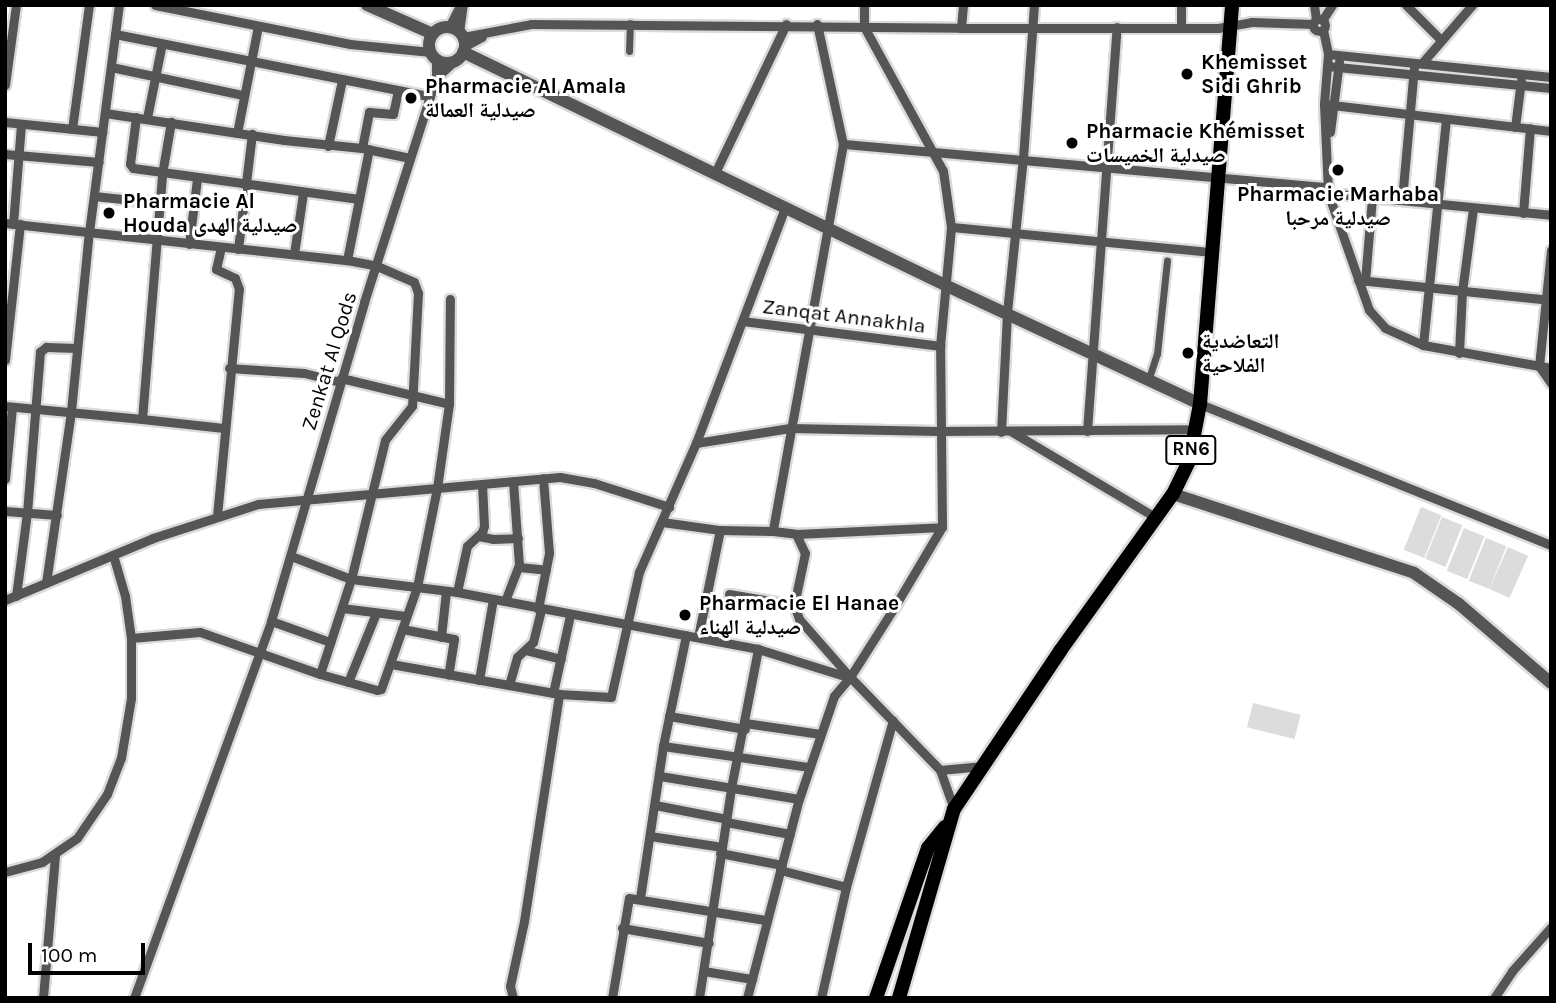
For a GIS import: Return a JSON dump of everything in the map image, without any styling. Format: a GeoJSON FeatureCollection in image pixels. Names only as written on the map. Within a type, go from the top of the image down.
{"type":"FeatureCollection","features":[{"type":"Feature","properties":{"kind":"main road","name":"RN6"},"geometry":{"type":"LineString","coordinates":[[899,998],[954,809],[1173,494],[1189,461],[1200,404],[1232,5]]}},
{"type":"Feature","properties":{"kind":"main road","name":"RN6"},"geometry":{"type":"LineString","coordinates":[[876,998],[928,848],[949,824]]}},
{"type":"Feature","properties":{"kind":"street"},"geometry":{"type":"LineString","coordinates":[[5,85],[16,5]]}},
{"type":"Feature","properties":{"kind":"street"},"geometry":{"type":"LineString","coordinates":[[72,129],[89,5]]}},
{"type":"Feature","properties":{"kind":"street"},"geometry":{"type":"LineString","coordinates":[[46,583],[71,411],[89,232],[119,5]]}},
{"type":"Feature","properties":{"kind":"street"},"geometry":{"type":"LineString","coordinates":[[155,5],[350,44],[433,46],[459,45],[489,34],[531,24],[817,24],[961,28],[1230,26],[1251,22],[1317,21],[1332,5]]}},
{"type":"Feature","properties":{"kind":"street"},"geometry":{"type":"LineString","coordinates":[[367,5],[407,24],[433,46],[459,45],[489,63],[827,228],[1148,381],[1551,545]]}},
{"type":"Feature","properties":{"kind":"street"},"geometry":{"type":"LineString","coordinates":[[436,78],[459,45],[462,5]]}},
{"type":"Feature","properties":{"kind":"street"},"geometry":{"type":"LineString","coordinates":[[747,998],[765,920],[799,799],[836,691],[850,677],[942,527],[940,346],[951,227],[943,171],[864,27],[864,5]]}},
{"type":"Feature","properties":{"kind":"street"},"geometry":{"type":"LineString","coordinates":[[961,28],[962,5]]}},
{"type":"Feature","properties":{"kind":"street"},"geometry":{"type":"LineString","coordinates":[[1006,432],[1007,312],[1023,158],[1034,5]]}},
{"type":"Feature","properties":{"kind":"street"},"geometry":{"type":"LineString","coordinates":[[1181,5],[1181,27]]}},
{"type":"Feature","properties":{"kind":"street"},"geometry":{"type":"LineString","coordinates":[[1314,5],[1317,21],[1315,29],[1323,30],[1328,54],[1324,104],[1328,190],[1362,280],[1369,310],[1377,321],[1396,335],[1423,345],[1551,369]]}},
{"type":"Feature","properties":{"kind":"street"},"geometry":{"type":"LineString","coordinates":[[1406,5],[1441,40]]}},
{"type":"Feature","properties":{"kind":"street"},"geometry":{"type":"LineString","coordinates":[[1402,199],[1414,74],[1419,63],[1472,5]]}},
{"type":"Feature","properties":{"kind":"street"},"geometry":{"type":"LineString","coordinates":[[629,51],[631,23]]}},
{"type":"Feature","properties":{"kind":"street"},"geometry":{"type":"LineString","coordinates":[[715,173],[786,24]]}},
{"type":"Feature","properties":{"kind":"street"},"geometry":{"type":"LineString","coordinates":[[773,531],[843,144],[817,24]]}},
{"type":"Feature","properties":{"kind":"street"},"geometry":{"type":"LineString","coordinates":[[237,133],[258,26]]}},
{"type":"Feature","properties":{"kind":"street"},"geometry":{"type":"LineString","coordinates":[[1087,431],[1109,167],[1117,27]]}},
{"type":"Feature","properties":{"kind":"street"},"geometry":{"type":"LineString","coordinates":[[115,34],[428,96]]}},
{"type":"Feature","properties":{"kind":"street"},"geometry":{"type":"LineString","coordinates":[[147,118],[162,43]]}},
{"type":"Feature","properties":{"kind":"street"},"geometry":{"type":"LineString","coordinates":[[433,46],[436,78]]}},
{"type":"Feature","properties":{"kind":"street"},"geometry":{"type":"LineString","coordinates":[[1328,54],[1551,77]]}},
{"type":"Feature","properties":{"kind":"street"},"geometry":{"type":"LineString","coordinates":[[1328,147],[1340,55]]}},
{"type":"Feature","properties":{"kind":"street"},"geometry":{"type":"LineString","coordinates":[[1327,66],[1551,89]]}},
{"type":"Feature","properties":{"kind":"street"},"geometry":{"type":"LineString","coordinates":[[111,67],[243,95]]}},
{"type":"Feature","properties":{"kind":"street"},"geometry":{"type":"LineString","coordinates":[[1516,127],[1521,74]]}},
{"type":"Feature","properties":{"kind":"street","name":"Zenkat Al Qods"},"geometry":{"type":"LineString","coordinates":[[134,998],[271,621],[341,380],[428,96],[436,78]]}},
{"type":"Feature","properties":{"kind":"street"},"geometry":{"type":"LineString","coordinates":[[328,146],[342,80]]}},
{"type":"Feature","properties":{"kind":"street"},"geometry":{"type":"LineString","coordinates":[[347,260],[359,199],[369,112],[393,114],[398,91]]}},
{"type":"Feature","properties":{"kind":"street"},"geometry":{"type":"LineString","coordinates":[[1324,104],[1551,131]]}},
{"type":"Feature","properties":{"kind":"street"},"geometry":{"type":"LineString","coordinates":[[105,113],[328,146],[365,149],[410,158]]}},
{"type":"Feature","properties":{"kind":"street"},"geometry":{"type":"LineString","coordinates":[[136,117],[130,166],[162,174],[359,199]]}},
{"type":"Feature","properties":{"kind":"street"},"geometry":{"type":"LineString","coordinates":[[1423,345],[1446,119]]}},
{"type":"Feature","properties":{"kind":"street"},"geometry":{"type":"LineString","coordinates":[[5,122],[103,132]]}},
{"type":"Feature","properties":{"kind":"street"},"geometry":{"type":"LineString","coordinates":[[142,419],[162,174],[171,122]]}},
{"type":"Feature","properties":{"kind":"street"},"geometry":{"type":"LineString","coordinates":[[6,353],[16,257],[10,188],[19,155],[21,124]]}},
{"type":"Feature","properties":{"kind":"street"},"geometry":{"type":"LineString","coordinates":[[1522,212],[1530,128]]}},
{"type":"Feature","properties":{"kind":"street"},"geometry":{"type":"LineString","coordinates":[[238,249],[251,134]]}},
{"type":"Feature","properties":{"kind":"street"},"geometry":{"type":"LineString","coordinates":[[843,144],[1220,175],[1372,197],[1551,215]]}},
{"type":"Feature","properties":{"kind":"street"},"geometry":{"type":"LineString","coordinates":[[5,153],[99,162]]}},
{"type":"Feature","properties":{"kind":"street"},"geometry":{"type":"LineString","coordinates":[[189,244],[197,179]]}},
{"type":"Feature","properties":{"kind":"street"},"geometry":{"type":"LineString","coordinates":[[294,254],[303,193]]}},
{"type":"Feature","properties":{"kind":"street"},"geometry":{"type":"LineString","coordinates":[[94,196],[160,203]]}},
{"type":"Feature","properties":{"kind":"street"},"geometry":{"type":"LineString","coordinates":[[1362,280],[1372,197]]}},
{"type":"Feature","properties":{"kind":"street"},"geometry":{"type":"LineString","coordinates":[[391,664],[556,693],[611,697],[639,572],[696,443],[785,207]]}},
{"type":"Feature","properties":{"kind":"street"},"geometry":{"type":"LineString","coordinates":[[1459,353],[1462,292],[1473,209]]}},
{"type":"Feature","properties":{"kind":"street"},"geometry":{"type":"LineString","coordinates":[[13,223],[347,260],[377,266],[409,279],[417,288],[414,396],[407,415],[388,433],[351,579],[320,674]]}},
{"type":"Feature","properties":{"kind":"street"},"geometry":{"type":"LineString","coordinates":[[951,227],[1213,252]]}},
{"type":"Feature","properties":{"kind":"street"},"geometry":{"type":"LineString","coordinates":[[217,516],[229,368],[239,289],[235,278],[216,269],[221,248]]}},
{"type":"Feature","properties":{"kind":"street"},"geometry":{"type":"LineString","coordinates":[[1551,250],[1539,366],[1551,383]]}},
{"type":"Feature","properties":{"kind":"street"},"geometry":{"type":"LineString","coordinates":[[5,256],[16,257]]}},
{"type":"Feature","properties":{"kind":"street"},"geometry":{"type":"LineString","coordinates":[[1148,381],[1157,354],[1167,261]]}},
{"type":"Feature","properties":{"kind":"street"},"geometry":{"type":"LineString","coordinates":[[1362,280],[1548,299]]}},
{"type":"Feature","properties":{"kind":"street"},"geometry":{"type":"LineString","coordinates":[[131,638],[194,631],[320,674],[380,690],[417,587],[437,488],[450,404],[450,299]]}},
{"type":"Feature","properties":{"kind":"street","name":"Zanqat Annakhla"},"geometry":{"type":"LineString","coordinates":[[743,321],[940,346]]}},
{"type":"Feature","properties":{"kind":"street"},"geometry":{"type":"LineString","coordinates":[[16,596],[27,513],[41,349],[77,348]]}},
{"type":"Feature","properties":{"kind":"street"},"geometry":{"type":"LineString","coordinates":[[229,368],[304,373],[450,404]]}},
{"type":"Feature","properties":{"kind":"street"},"geometry":{"type":"LineString","coordinates":[[5,479],[9,406],[224,428]]}},
{"type":"Feature","properties":{"kind":"street"},"geometry":{"type":"LineString","coordinates":[[696,443],[790,428],[1006,432],[1196,429]]}},
{"type":"Feature","properties":{"kind":"street"},"geometry":{"type":"LineString","coordinates":[[1006,432],[1155,517]]}},
{"type":"Feature","properties":{"kind":"street"},"geometry":{"type":"LineString","coordinates":[[5,600],[113,555],[217,516],[258,504],[543,478],[583,480],[669,507]]}},
{"type":"Feature","properties":{"kind":"street"},"geometry":{"type":"LineString","coordinates":[[509,685],[517,657],[533,642],[540,609],[546,570],[548,526],[543,478]]}},
{"type":"Feature","properties":{"kind":"street"},"geometry":{"type":"LineString","coordinates":[[505,601],[519,567],[513,481]]}},
{"type":"Feature","properties":{"kind":"street"},"geometry":{"type":"LineString","coordinates":[[457,592],[467,546],[484,526],[482,484]]}},
{"type":"Feature","properties":{"kind":"street"},"geometry":{"type":"LineString","coordinates":[[1173,494],[1413,573],[1453,599],[1551,682]]}},
{"type":"Feature","properties":{"kind":"street"},"geometry":{"type":"LineString","coordinates":[[5,510],[57,515]]}},
{"type":"Feature","properties":{"kind":"street"},"geometry":{"type":"LineString","coordinates":[[663,522],[720,530],[796,534],[942,527]]}},
{"type":"Feature","properties":{"kind":"street"},"geometry":{"type":"LineString","coordinates":[[698,637],[720,530]]}},
{"type":"Feature","properties":{"kind":"street"},"geometry":{"type":"LineString","coordinates":[[796,534],[805,558],[794,605],[799,619],[850,677],[940,770],[954,809]]}},
{"type":"Feature","properties":{"kind":"street"},"geometry":{"type":"LineString","coordinates":[[478,536],[493,539],[518,538]]}},
{"type":"Feature","properties":{"kind":"street"},"geometry":{"type":"LineString","coordinates":[[5,872],[29,867],[55,856],[86,828],[115,776],[128,718],[131,638],[125,596],[113,555]]}},
{"type":"Feature","properties":{"kind":"street"},"geometry":{"type":"LineString","coordinates":[[291,556],[351,579],[457,592],[698,637],[758,649],[850,677]]}},
{"type":"Feature","properties":{"kind":"street"},"geometry":{"type":"LineString","coordinates":[[519,567],[546,570]]}},
{"type":"Feature","properties":{"kind":"street"},"geometry":{"type":"LineString","coordinates":[[441,637],[446,591]]}},
{"type":"Feature","properties":{"kind":"street"},"geometry":{"type":"LineString","coordinates":[[729,594],[794,605]]}},
{"type":"Feature","properties":{"kind":"street"},"geometry":{"type":"LineString","coordinates":[[479,680],[493,599]]}},
{"type":"Feature","properties":{"kind":"street"},"geometry":{"type":"LineString","coordinates":[[342,608],[406,616]]}},
{"type":"Feature","properties":{"kind":"street"},"geometry":{"type":"LineString","coordinates":[[348,682],[376,613]]}},
{"type":"Feature","properties":{"kind":"street"},"geometry":{"type":"LineString","coordinates":[[513,998],[510,986],[522,930],[561,659],[570,615]]}},
{"type":"Feature","properties":{"kind":"street"},"geometry":{"type":"LineString","coordinates":[[271,621],[330,642]]}},
{"type":"Feature","properties":{"kind":"street"},"geometry":{"type":"LineString","coordinates":[[402,629],[455,640],[448,675]]}},
{"type":"Feature","properties":{"kind":"street"},"geometry":{"type":"LineString","coordinates":[[640,898],[663,746],[686,635]]}},
{"type":"Feature","properties":{"kind":"street"},"geometry":{"type":"LineString","coordinates":[[699,998],[731,788],[758,649]]}},
{"type":"Feature","properties":{"kind":"street"},"geometry":{"type":"LineString","coordinates":[[525,650],[561,659]]}},
{"type":"Feature","properties":{"kind":"street"},"geometry":{"type":"LineString","coordinates":[[669,716],[820,734]]}},
{"type":"Feature","properties":{"kind":"street"},"geometry":{"type":"LineString","coordinates":[[821,998],[846,887],[893,720]]}},
{"type":"Feature","properties":{"kind":"street"},"geometry":{"type":"LineString","coordinates":[[663,746],[809,767]]}},
{"type":"Feature","properties":{"kind":"street"},"geometry":{"type":"LineString","coordinates":[[940,770],[983,766]]}},
{"type":"Feature","properties":{"kind":"street"},"geometry":{"type":"LineString","coordinates":[[660,776],[799,799]]}},
{"type":"Feature","properties":{"kind":"street"},"geometry":{"type":"LineString","coordinates":[[655,805],[790,834]]}},
{"type":"Feature","properties":{"kind":"street"},"geometry":{"type":"LineString","coordinates":[[650,836],[721,850],[846,887]]}},
{"type":"Feature","properties":{"kind":"street"},"geometry":{"type":"LineString","coordinates":[[43,998],[55,856]]}},
{"type":"Feature","properties":{"kind":"street"},"geometry":{"type":"LineString","coordinates":[[612,998],[627,899],[640,898],[765,920]]}},
{"type":"Feature","properties":{"kind":"street"},"geometry":{"type":"LineString","coordinates":[[1494,998],[1512,971],[1551,927]]}},
{"type":"Feature","properties":{"kind":"street"},"geometry":{"type":"LineString","coordinates":[[622,928],[709,943]]}},
{"type":"Feature","properties":{"kind":"street"},"geometry":{"type":"LineString","coordinates":[[704,971],[752,979]]}},
{"type":"Feature","properties":{"kind":"shaded area"},"geometry":{"type":"Polygon","coordinates":[[[1421,507],[1441,515],[1424,558],[1404,550],[1421,507]]]}},
{"type":"Feature","properties":{"kind":"shaded area"},"geometry":{"type":"Polygon","coordinates":[[[1442,517],[1462,525],[1446,567],[1425,559],[1442,517]]]}},
{"type":"Feature","properties":{"kind":"shaded area"},"geometry":{"type":"Polygon","coordinates":[[[1464,528],[1484,536],[1467,579],[1447,571],[1464,528]]]}},
{"type":"Feature","properties":{"kind":"shaded area"},"geometry":{"type":"Polygon","coordinates":[[[1486,538],[1506,546],[1489,589],[1469,581],[1486,538]]]}},
{"type":"Feature","properties":{"kind":"shaded area"},"geometry":{"type":"Polygon","coordinates":[[[1508,547],[1528,556],[1509,598],[1489,589],[1508,547]]]}},
{"type":"Feature","properties":{"kind":"shaded area"},"geometry":{"type":"Polygon","coordinates":[[[1253,703],[1301,715],[1294,739],[1247,727],[1253,703]]]}},
{"type":"Feature","properties":{"kind":"place","name":"Khemisset Sidi Ghrib"},"geometry":{"type":"Point","coordinates":[1187,74]}},
{"type":"Feature","properties":{"kind":"place","name":"Pharmacie Al Amala صيدلية العمالة"},"geometry":{"type":"Point","coordinates":[411,98]}},
{"type":"Feature","properties":{"kind":"place","name":"Pharmacie Khémisset صيدلية الخميسات"},"geometry":{"type":"Point","coordinates":[1072,143]}},
{"type":"Feature","properties":{"kind":"place","name":"Pharmacie Marhaba صيدلية مرحبا"},"geometry":{"type":"Point","coordinates":[1338,170]}},
{"type":"Feature","properties":{"kind":"place","name":"Pharmacie Al Houda صيدلية الهدى"},"geometry":{"type":"Point","coordinates":[109,213]}},
{"type":"Feature","properties":{"kind":"place","name":"التعاضدية الفلاحية"},"geometry":{"type":"Point","coordinates":[1188,353]}},
{"type":"Feature","properties":{"kind":"place","name":"Pharmacie El Hanae صيدلية الهناء"},"geometry":{"type":"Point","coordinates":[685,615]}}]}
